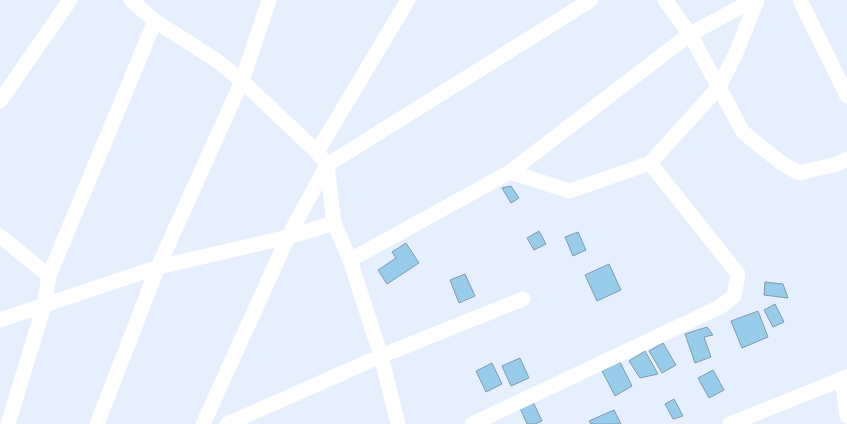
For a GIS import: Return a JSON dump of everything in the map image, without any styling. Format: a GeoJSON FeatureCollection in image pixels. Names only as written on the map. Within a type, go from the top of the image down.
{"type":"FeatureCollection","features":[{"type":"Feature","properties":{"kind":"street"},"geometry":{"type":"LineString","coordinates":[[0,101],[70,0]]}},
{"type":"Feature","properties":{"kind":"street"},"geometry":{"type":"LineString","coordinates":[[131,0],[155,21],[216,60],[242,81],[317,152],[327,165],[334,224],[350,260],[381,356],[398,424]]}},
{"type":"Feature","properties":{"kind":"street"},"geometry":{"type":"LineString","coordinates":[[97,424],[158,267],[242,81],[269,0]]}},
{"type":"Feature","properties":{"kind":"street"},"geometry":{"type":"LineString","coordinates":[[317,152],[408,0]]}},
{"type":"Feature","properties":{"kind":"street"},"geometry":{"type":"LineString","coordinates":[[203,424],[288,237],[327,165],[591,0]]}},
{"type":"Feature","properties":{"kind":"street"},"geometry":{"type":"LineString","coordinates":[[665,0],[690,34],[743,132],[780,162],[799,173],[837,164],[847,159]]}},
{"type":"Feature","properties":{"kind":"street"},"geometry":{"type":"LineString","coordinates":[[350,260],[510,172],[690,34],[755,0]]}},
{"type":"Feature","properties":{"kind":"street"},"geometry":{"type":"LineString","coordinates":[[510,172],[570,191],[650,164],[719,87],[736,53],[755,0]]}},
{"type":"Feature","properties":{"kind":"street"},"geometry":{"type":"LineString","coordinates":[[800,0],[840,66],[847,96]]}},
{"type":"Feature","properties":{"kind":"street"},"geometry":{"type":"LineString","coordinates":[[8,424],[44,306],[49,276],[155,21]]}},
{"type":"Feature","properties":{"kind":"street"},"geometry":{"type":"LineString","coordinates":[[472,424],[720,307],[734,296],[738,274],[650,164]]}},
{"type":"Feature","properties":{"kind":"street"},"geometry":{"type":"LineString","coordinates":[[0,320],[158,267],[288,237],[334,224]]}},
{"type":"Feature","properties":{"kind":"street"},"geometry":{"type":"LineString","coordinates":[[0,236],[49,276]]}},
{"type":"Feature","properties":{"kind":"street"},"geometry":{"type":"LineString","coordinates":[[227,424],[381,356],[523,299]]}},
{"type":"Feature","properties":{"kind":"street"},"geometry":{"type":"LineString","coordinates":[[730,424],[845,378],[847,416]]}},
{"type":"Feature","properties":{"kind":"building"},"geometry":{"type":"Polygon","coordinates":[[[511,186],[519,198],[511,203],[502,188],[511,186]]]}},
{"type":"Feature","properties":{"kind":"building"},"geometry":{"type":"Polygon","coordinates":[[[539,231],[546,244],[534,250],[527,238],[539,231]]]}},
{"type":"Feature","properties":{"kind":"building"},"geometry":{"type":"Polygon","coordinates":[[[578,232],[586,250],[573,256],[565,237],[578,232]]]}},
{"type":"Feature","properties":{"kind":"building"},"geometry":{"type":"Polygon","coordinates":[[[406,243],[419,263],[387,284],[378,270],[396,258],[392,252],[406,243]]]}},
{"type":"Feature","properties":{"kind":"building"},"geometry":{"type":"Polygon","coordinates":[[[609,264],[621,290],[597,301],[585,275],[609,264]]]}},
{"type":"Feature","properties":{"kind":"building"},"geometry":{"type":"Polygon","coordinates":[[[465,274],[475,296],[459,303],[450,280],[465,274]]]}},
{"type":"Feature","properties":{"kind":"building"},"geometry":{"type":"Polygon","coordinates":[[[765,282],[783,284],[788,298],[764,295],[765,282]]]}},
{"type":"Feature","properties":{"kind":"building"},"geometry":{"type":"Polygon","coordinates":[[[775,304],[784,322],[773,327],[764,310],[775,304]]]}},
{"type":"Feature","properties":{"kind":"building"},"geometry":{"type":"Polygon","coordinates":[[[758,311],[768,337],[742,348],[731,321],[758,311]]]}},
{"type":"Feature","properties":{"kind":"building"},"geometry":{"type":"Polygon","coordinates":[[[707,327],[713,335],[704,337],[711,357],[695,363],[685,334],[707,327]]]}},
{"type":"Feature","properties":{"kind":"building"},"geometry":{"type":"Polygon","coordinates":[[[663,343],[676,365],[662,373],[649,351],[663,343]]]}},
{"type":"Feature","properties":{"kind":"building"},"geometry":{"type":"Polygon","coordinates":[[[645,351],[658,374],[640,378],[629,361],[645,351]]]}},
{"type":"Feature","properties":{"kind":"building"},"geometry":{"type":"Polygon","coordinates":[[[520,358],[529,378],[511,386],[502,366],[520,358]]]}},
{"type":"Feature","properties":{"kind":"building"},"geometry":{"type":"Polygon","coordinates":[[[620,362],[632,386],[615,396],[602,371],[620,362]]]}},
{"type":"Feature","properties":{"kind":"building"},"geometry":{"type":"Polygon","coordinates":[[[492,363],[502,384],[486,392],[476,371],[492,363]]]}},
{"type":"Feature","properties":{"kind":"building"},"geometry":{"type":"Polygon","coordinates":[[[713,370],[724,390],[709,398],[698,378],[713,370]]]}},
{"type":"Feature","properties":{"kind":"building"},"geometry":{"type":"Polygon","coordinates":[[[674,399],[683,416],[673,419],[665,404],[674,399]]]}},
{"type":"Feature","properties":{"kind":"building"},"geometry":{"type":"Polygon","coordinates":[[[533,402],[542,421],[535,424],[527,424],[520,408],[533,402]]]}},
{"type":"Feature","properties":{"kind":"building"},"geometry":{"type":"Polygon","coordinates":[[[614,410],[621,424],[591,424],[589,421],[614,410]]]}}]}
